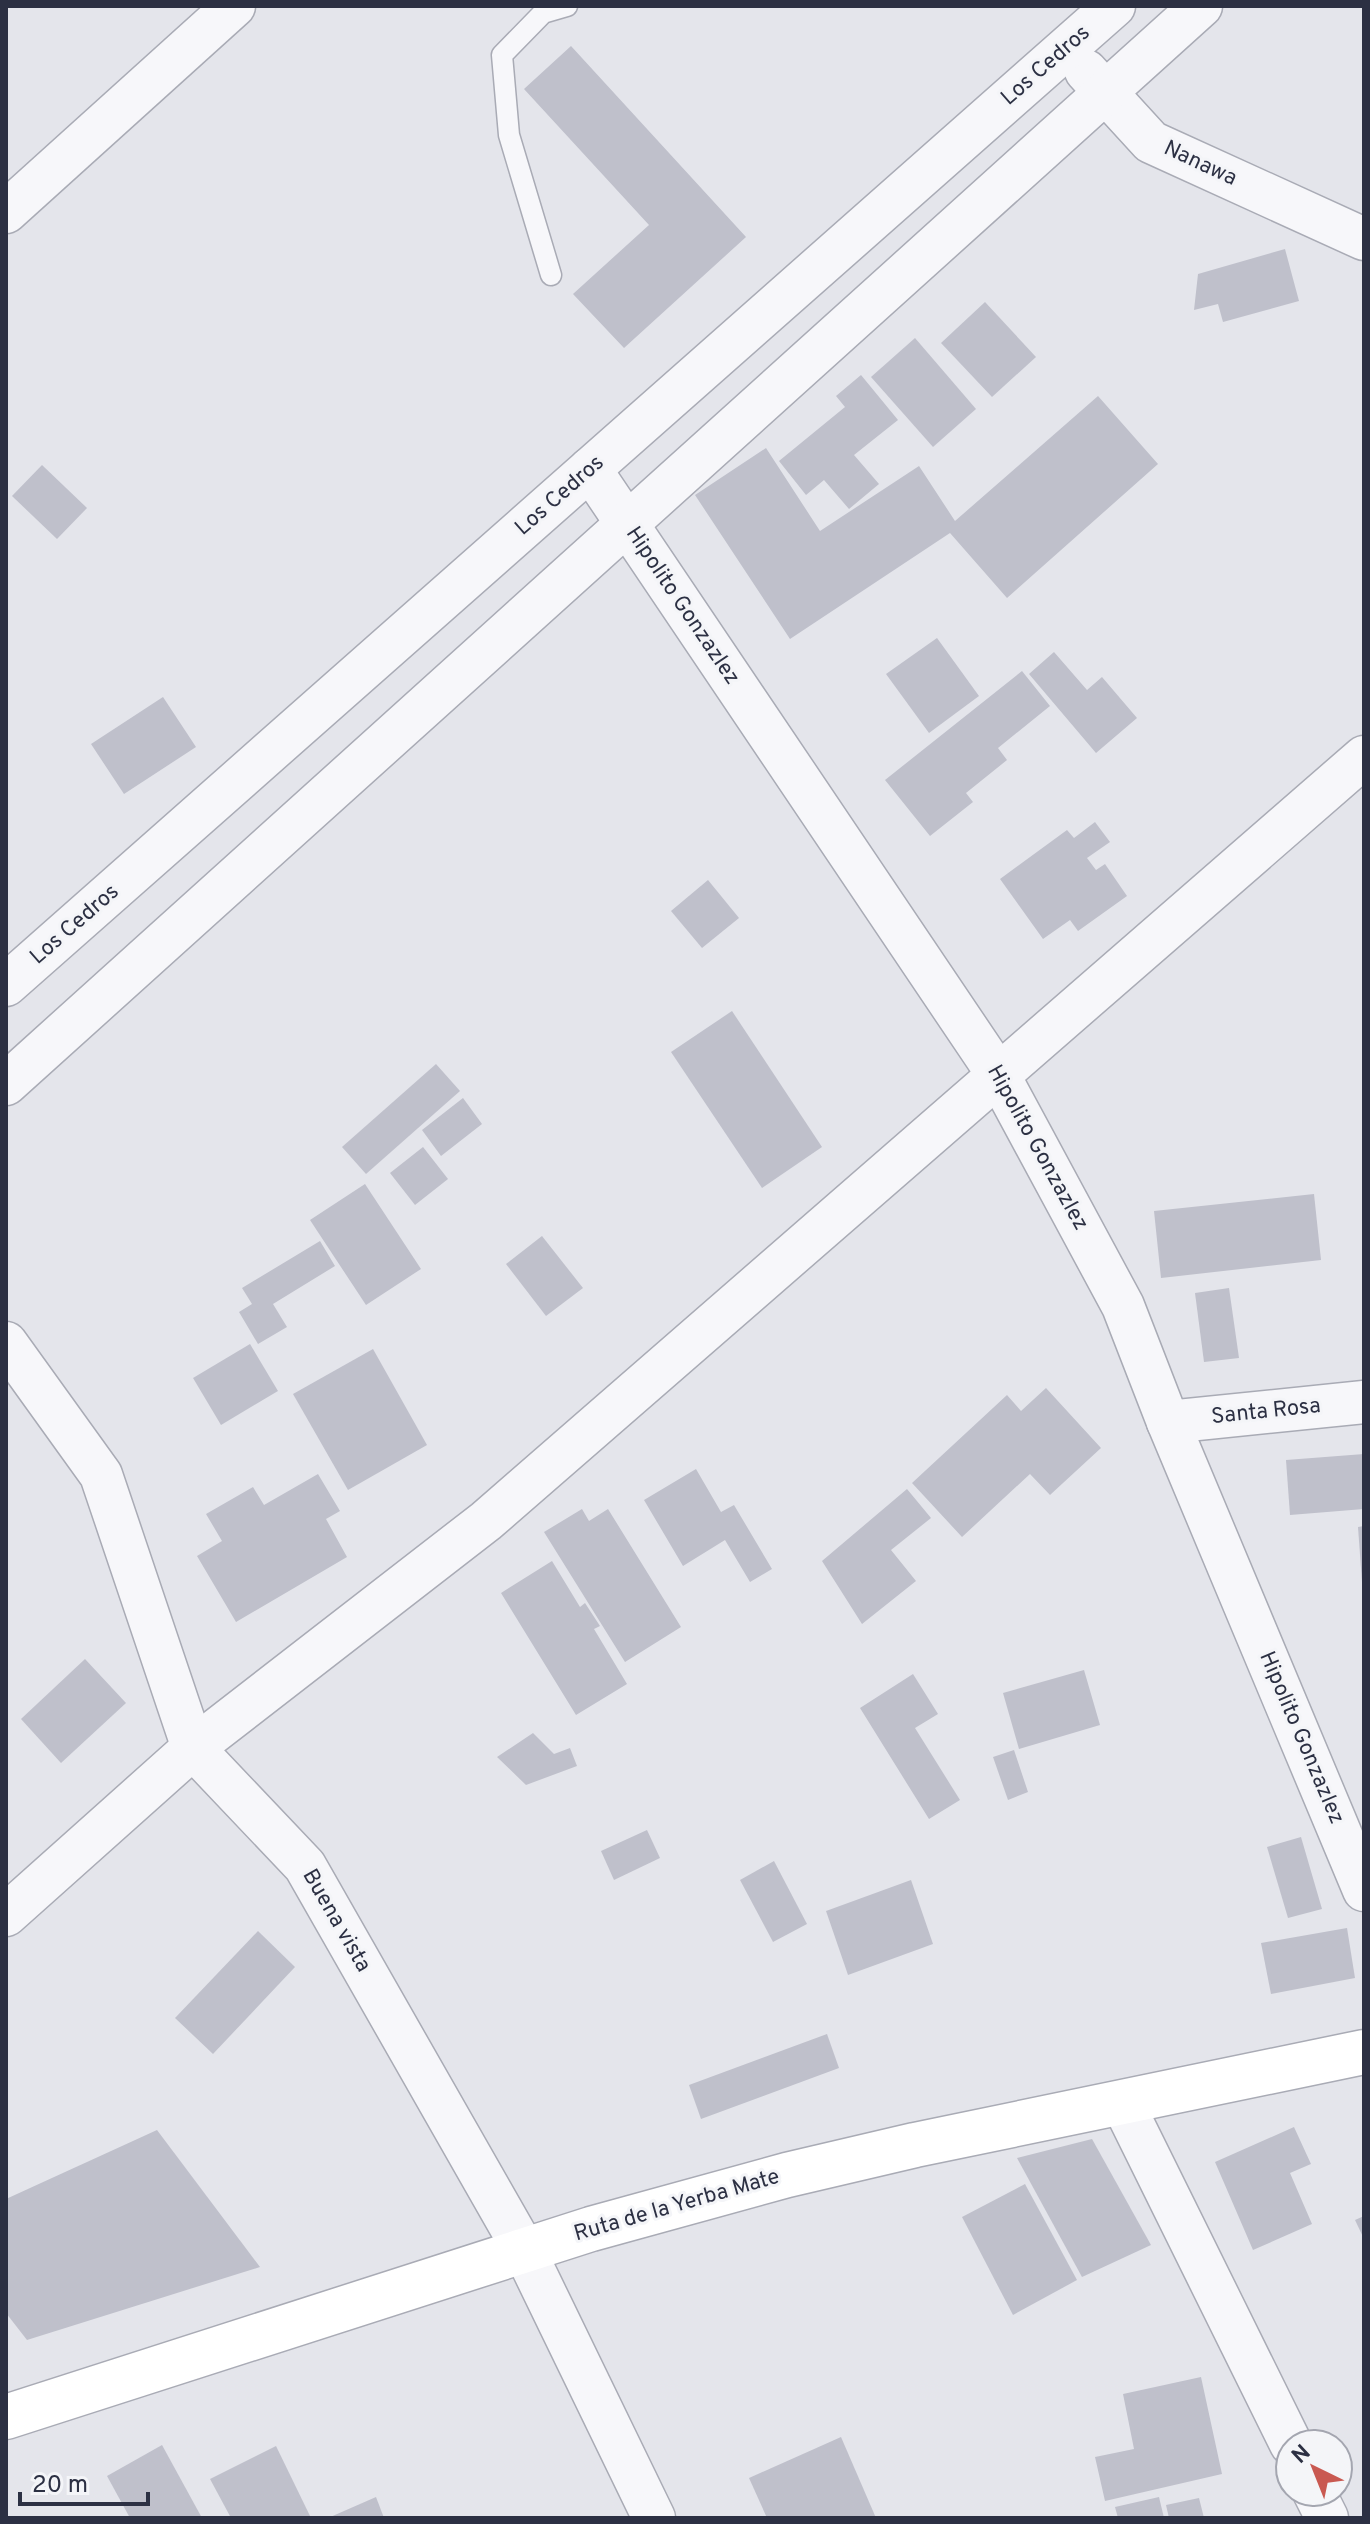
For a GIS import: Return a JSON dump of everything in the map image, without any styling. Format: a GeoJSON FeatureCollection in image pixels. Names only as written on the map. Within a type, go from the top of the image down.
{"type":"FeatureCollection","features":[{"type":"Feature","properties":{"kind":"main road","name":"Ruta de la Yerba Mate"},"geometry":{"type":"LineString","coordinates":[[6,2417],[591,2229],[787,2175],[915,2145],[1364,2052]]}},
{"type":"Feature","properties":{"kind":"street"},"geometry":{"type":"LineString","coordinates":[[6,212],[234,6]]}},
{"type":"Feature","properties":{"kind":"street"},"geometry":{"type":"LineString","coordinates":[[6,1084],[1201,6]]}},
{"type":"Feature","properties":{"kind":"street","name":"Los Cedros"},"geometry":{"type":"LineString","coordinates":[[6,985],[1065,49],[1101,11]]}},
{"type":"Feature","properties":{"kind":"street","name":"Nanawa"},"geometry":{"type":"LineString","coordinates":[[1065,49],[1151,142],[1364,239]]}},
{"type":"Feature","properties":{"kind":"street","name":"Hipolito Gonzazlez"},"geometry":{"type":"LineString","coordinates":[[590,469],[999,1076],[1123,1306],[1168,1422],[1364,1890]]}},
{"type":"Feature","properties":{"kind":"street"},"geometry":{"type":"LineString","coordinates":[[6,1915],[193,1748],[486,1521],[1364,757]]}},
{"type":"Feature","properties":{"kind":"street","name":"Buena vista"},"geometry":{"type":"LineString","coordinates":[[6,1343],[101,1475],[193,1748],[305,1866],[524,2250],[654,2518]]}},
{"type":"Feature","properties":{"kind":"street","name":"Santa Rosa"},"geometry":{"type":"LineString","coordinates":[[1168,1422],[1364,1402]]}},
{"type":"Feature","properties":{"kind":"street"},"geometry":{"type":"LineString","coordinates":[[1122,2102],[1283,2428]]}},
{"type":"Feature","properties":{"kind":"lane"},"geometry":{"type":"LineString","coordinates":[[551,275],[509,135],[502,55],[543,13],[567,6]]}},
{"type":"Feature","properties":{"kind":"building"},"geometry":{"type":"Polygon","coordinates":[[[571,46],[746,237],[624,348],[573,294],[649,225],[524,89],[571,46]]]}},
{"type":"Feature","properties":{"kind":"building"},"geometry":{"type":"Polygon","coordinates":[[[1285,249],[1299,301],[1223,322],[1218,304],[1194,310],[1198,274],[1285,249]]]}},
{"type":"Feature","properties":{"kind":"building"},"geometry":{"type":"Polygon","coordinates":[[[985,302],[1036,357],[992,397],[941,343],[985,302]]]}},
{"type":"Feature","properties":{"kind":"building"},"geometry":{"type":"Polygon","coordinates":[[[915,338],[976,409],[933,447],[871,377],[915,338]]]}},
{"type":"Feature","properties":{"kind":"building"},"geometry":{"type":"Polygon","coordinates":[[[861,375],[898,420],[854,455],[879,484],[849,509],[824,480],[806,495],[779,461],[845,407],[836,396],[861,375]]]}},
{"type":"Feature","properties":{"kind":"building"},"geometry":{"type":"Polygon","coordinates":[[[1098,396],[1158,464],[1007,598],[950,533],[790,639],[695,495],[766,448],[820,531],[919,466],[955,521],[1098,396]]]}},
{"type":"Feature","properties":{"kind":"building"},"geometry":{"type":"Polygon","coordinates":[[[42,465],[87,508],[57,539],[12,496],[42,465]]]}},
{"type":"Feature","properties":{"kind":"building"},"geometry":{"type":"Polygon","coordinates":[[[937,638],[979,696],[929,733],[886,674],[937,638]]]}},
{"type":"Feature","properties":{"kind":"building"},"geometry":{"type":"Polygon","coordinates":[[[1054,652],[1087,690],[1102,677],[1137,718],[1096,753],[1029,674],[1054,652]]]}},
{"type":"Feature","properties":{"kind":"building"},"geometry":{"type":"Polygon","coordinates":[[[1022,671],[1050,706],[998,748],[1007,760],[966,793],[973,802],[930,836],[885,780],[1022,671]]]}},
{"type":"Feature","properties":{"kind":"building"},"geometry":{"type":"Polygon","coordinates":[[[163,697],[196,747],[124,794],[91,744],[163,697]]]}},
{"type":"Feature","properties":{"kind":"building"},"geometry":{"type":"Polygon","coordinates":[[[1095,822],[1110,842],[1087,858],[1096,870],[1105,864],[1127,896],[1078,931],[1070,920],[1043,939],[1000,879],[1067,830],[1074,838],[1095,822]]]}},
{"type":"Feature","properties":{"kind":"building"},"geometry":{"type":"Polygon","coordinates":[[[708,880],[739,918],[702,948],[671,911],[708,880]]]}},
{"type":"Feature","properties":{"kind":"building"},"geometry":{"type":"Polygon","coordinates":[[[732,1011],[822,1147],[762,1188],[671,1052],[732,1011]]]}},
{"type":"Feature","properties":{"kind":"building"},"geometry":{"type":"Polygon","coordinates":[[[436,1064],[460,1091],[366,1174],[342,1147],[436,1064]]]}},
{"type":"Feature","properties":{"kind":"building"},"geometry":{"type":"Polygon","coordinates":[[[463,1098],[482,1124],[441,1156],[422,1130],[463,1098]]]}},
{"type":"Feature","properties":{"kind":"building"},"geometry":{"type":"Polygon","coordinates":[[[423,1147],[448,1179],[415,1205],[390,1173],[423,1147]]]}},
{"type":"Feature","properties":{"kind":"building"},"geometry":{"type":"Polygon","coordinates":[[[365,1184],[421,1269],[366,1305],[310,1220],[365,1184]]]}},
{"type":"Feature","properties":{"kind":"building"},"geometry":{"type":"Polygon","coordinates":[[[1314,1194],[1321,1260],[1161,1278],[1154,1211],[1314,1194]]]}},
{"type":"Feature","properties":{"kind":"building"},"geometry":{"type":"Polygon","coordinates":[[[542,1236],[583,1288],[546,1316],[506,1264],[542,1236]]]}},
{"type":"Feature","properties":{"kind":"building"},"geometry":{"type":"Polygon","coordinates":[[[320,1241],[335,1266],[273,1304],[287,1327],[258,1344],[239,1312],[252,1304],[242,1288],[320,1241]]]}},
{"type":"Feature","properties":{"kind":"building"},"geometry":{"type":"Polygon","coordinates":[[[1229,1288],[1239,1358],[1204,1362],[1195,1293],[1229,1288]]]}},
{"type":"Feature","properties":{"kind":"building"},"geometry":{"type":"Polygon","coordinates":[[[250,1344],[278,1391],[221,1425],[193,1378],[250,1344]]]}},
{"type":"Feature","properties":{"kind":"building"},"geometry":{"type":"Polygon","coordinates":[[[373,1349],[427,1445],[348,1490],[293,1394],[373,1349]]]}},
{"type":"Feature","properties":{"kind":"building"},"geometry":{"type":"Polygon","coordinates":[[[1046,1388],[1101,1448],[1050,1495],[1030,1474],[962,1537],[912,1483],[1007,1395],[1021,1411],[1046,1388]]]}},
{"type":"Feature","properties":{"kind":"building"},"geometry":{"type":"Polygon","coordinates":[[[1364,1454],[1364,1509],[1290,1515],[1286,1460],[1364,1454]]]}},
{"type":"Feature","properties":{"kind":"building"},"geometry":{"type":"Polygon","coordinates":[[[696,1469],[721,1512],[734,1505],[772,1569],[750,1582],[725,1540],[683,1566],[644,1500],[696,1469]]]}},
{"type":"Feature","properties":{"kind":"building"},"geometry":{"type":"Polygon","coordinates":[[[318,1474],[340,1511],[326,1519],[347,1557],[236,1622],[197,1556],[222,1541],[206,1514],[253,1487],[264,1505],[318,1474]]]}},
{"type":"Feature","properties":{"kind":"building"},"geometry":{"type":"Polygon","coordinates":[[[907,1489],[931,1518],[891,1550],[916,1581],[862,1624],[822,1561],[907,1489]]]}},
{"type":"Feature","properties":{"kind":"building"},"geometry":{"type":"Polygon","coordinates":[[[582,1509],[589,1521],[608,1509],[681,1627],[625,1662],[544,1532],[582,1509]]]}},
{"type":"Feature","properties":{"kind":"building"},"geometry":{"type":"Polygon","coordinates":[[[1364,1526],[1364,1582],[1362,1582],[1358,1527],[1364,1526]]]}},
{"type":"Feature","properties":{"kind":"building"},"geometry":{"type":"Polygon","coordinates":[[[552,1561],[580,1607],[585,1603],[600,1626],[594,1629],[627,1684],[576,1715],[501,1593],[552,1561]]]}},
{"type":"Feature","properties":{"kind":"building"},"geometry":{"type":"Polygon","coordinates":[[[85,1659],[126,1703],[61,1763],[21,1719],[85,1659]]]}},
{"type":"Feature","properties":{"kind":"building"},"geometry":{"type":"Polygon","coordinates":[[[1084,1670],[1100,1725],[1019,1749],[1003,1693],[1084,1670]]]}},
{"type":"Feature","properties":{"kind":"building"},"geometry":{"type":"Polygon","coordinates":[[[913,1674],[938,1714],[915,1728],[960,1800],[929,1819],[860,1708],[913,1674]]]}},
{"type":"Feature","properties":{"kind":"building"},"geometry":{"type":"Polygon","coordinates":[[[533,1733],[554,1754],[570,1748],[577,1766],[526,1785],[497,1757],[533,1733]]]}},
{"type":"Feature","properties":{"kind":"building"},"geometry":{"type":"Polygon","coordinates":[[[1014,1750],[1028,1792],[1008,1800],[993,1757],[1014,1750]]]}},
{"type":"Feature","properties":{"kind":"building"},"geometry":{"type":"Polygon","coordinates":[[[647,1830],[660,1858],[614,1880],[601,1851],[647,1830]]]}},
{"type":"Feature","properties":{"kind":"building"},"geometry":{"type":"Polygon","coordinates":[[[1301,1837],[1322,1909],[1288,1918],[1267,1847],[1301,1837]]]}},
{"type":"Feature","properties":{"kind":"building"},"geometry":{"type":"Polygon","coordinates":[[[774,1861],[807,1924],[773,1942],[740,1880],[774,1861]]]}},
{"type":"Feature","properties":{"kind":"building"},"geometry":{"type":"Polygon","coordinates":[[[911,1880],[933,1944],[848,1975],[826,1911],[911,1880]]]}},
{"type":"Feature","properties":{"kind":"building"},"geometry":{"type":"Polygon","coordinates":[[[1347,1928],[1355,1978],[1271,1994],[1261,1943],[1347,1928]]]}},
{"type":"Feature","properties":{"kind":"building"},"geometry":{"type":"Polygon","coordinates":[[[258,1931],[295,1967],[213,2054],[175,2018],[258,1931]]]}},
{"type":"Feature","properties":{"kind":"building"},"geometry":{"type":"Polygon","coordinates":[[[827,2034],[839,2068],[701,2119],[689,2085],[827,2034]]]}},
{"type":"Feature","properties":{"kind":"building"},"geometry":{"type":"Polygon","coordinates":[[[1294,2127],[1311,2164],[1290,2173],[1312,2224],[1253,2250],[1215,2162],[1294,2127]]]}},
{"type":"Feature","properties":{"kind":"building"},"geometry":{"type":"Polygon","coordinates":[[[157,2130],[260,2267],[27,2340],[6,2313],[6,2199],[157,2130]]]}},
{"type":"Feature","properties":{"kind":"building"},"geometry":{"type":"Polygon","coordinates":[[[1092,2139],[1151,2245],[1082,2277],[1017,2158],[1092,2139]]]}},
{"type":"Feature","properties":{"kind":"building"},"geometry":{"type":"Polygon","coordinates":[[[1025,2184],[1077,2280],[1013,2315],[962,2217],[1025,2184]]]}},
{"type":"Feature","properties":{"kind":"building"},"geometry":{"type":"Polygon","coordinates":[[[1364,2216],[1364,2239],[1355,2220],[1364,2216]]]}},
{"type":"Feature","properties":{"kind":"building"},"geometry":{"type":"Polygon","coordinates":[[[1201,2377],[1222,2474],[1105,2501],[1095,2457],[1134,2449],[1123,2394],[1201,2377]]]}},
{"type":"Feature","properties":{"kind":"building"},"geometry":{"type":"Polygon","coordinates":[[[841,2437],[876,2518],[767,2518],[749,2478],[841,2437]]]}},
{"type":"Feature","properties":{"kind":"building"},"geometry":{"type":"Polygon","coordinates":[[[162,2445],[202,2518],[130,2518],[107,2476],[162,2445]]]}},
{"type":"Feature","properties":{"kind":"building"},"geometry":{"type":"Polygon","coordinates":[[[276,2446],[311,2518],[231,2518],[210,2479],[276,2446]]]}},
{"type":"Feature","properties":{"kind":"building"},"geometry":{"type":"Polygon","coordinates":[[[376,2497],[384,2518],[328,2518],[376,2497]]]}},
{"type":"Feature","properties":{"kind":"building"},"geometry":{"type":"Polygon","coordinates":[[[1159,2497],[1164,2518],[1118,2518],[1115,2507],[1159,2497]]]}},
{"type":"Feature","properties":{"kind":"building"},"geometry":{"type":"Polygon","coordinates":[[[1199,2498],[1204,2518],[1169,2518],[1166,2505],[1199,2498]]]}}]}
